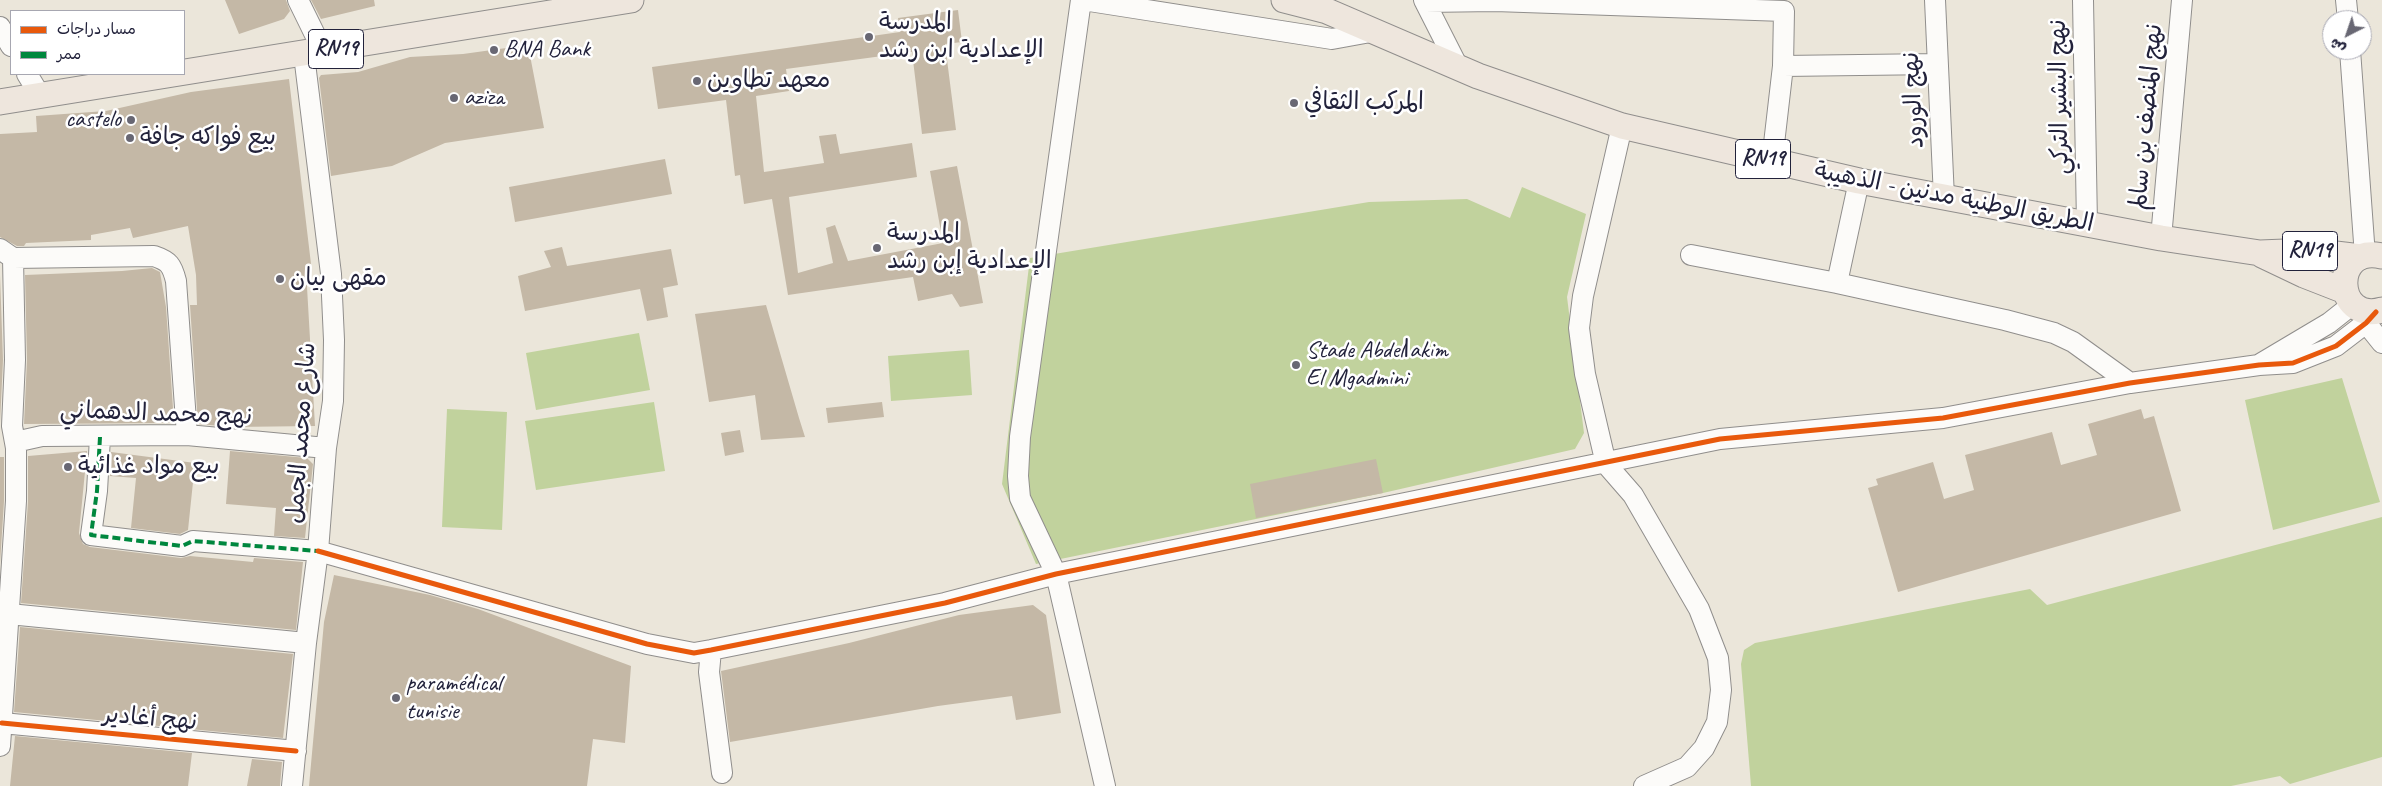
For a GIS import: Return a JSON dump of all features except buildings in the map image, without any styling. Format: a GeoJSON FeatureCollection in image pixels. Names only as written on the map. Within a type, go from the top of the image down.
{"type":"FeatureCollection","features":[{"type":"Feature","properties":{"kind":"main road","name":"الطريق الوطنية مدنين - الذهيبة"},"geometry":{"type":"LineString","coordinates":[[1284,0],[1327,11],[1458,68],[1622,126],[1859,181],[2161,238],[2260,253],[2310,251],[2369,256]]}},
{"type":"Feature","properties":{"kind":"main road","name":"RN19"},"geometry":{"type":"LineString","coordinates":[[185,74],[313,53],[542,8],[617,1]]}},
{"type":"Feature","properties":{"kind":"main road","name":"RN19"},"geometry":{"type":"LineString","coordinates":[[1,104],[177,75]]}},
{"type":"Feature","properties":{"kind":"main road","name":"الطريق الوطنية مدنين - الذهيبة"},"geometry":{"type":"LineString","coordinates":[[2260,253],[2364,308]]}},
{"type":"Feature","properties":{"kind":"main road","name":"RN19"},"geometry":{"type":"LineString","coordinates":[[2364,308],[2345,275],[2349,268],[2369,256]]}},
{"type":"Feature","properties":{"kind":"street","name":"شارع محمد الجمل"},"geometry":{"type":"LineString","coordinates":[[292,786],[306,643],[318,551],[326,448],[333,400],[334,340],[331,274],[313,53],[298,0]]}},
{"type":"Feature","properties":{"kind":"street"},"geometry":{"type":"LineString","coordinates":[[1105,786],[1056,574],[1020,498],[1018,476],[1040,286],[1082,0],[1332,39],[1376,31]]}},
{"type":"Feature","properties":{"kind":"street","name":"نهج الورود"},"geometry":{"type":"LineString","coordinates":[[1935,0],[1944,198]]}},
{"type":"Feature","properties":{"kind":"street","name":"نهج البشير التركي"},"geometry":{"type":"LineString","coordinates":[[2083,0],[2087,224]]}},
{"type":"Feature","properties":{"kind":"street","name":"نهج المنصف بن سالم"},"geometry":{"type":"LineString","coordinates":[[2161,238],[2182,0]]}},
{"type":"Feature","properties":{"kind":"street"},"geometry":{"type":"LineString","coordinates":[[1458,68],[1424,1],[1503,1],[1784,11],[1783,66],[1772,161]]}},
{"type":"Feature","properties":{"kind":"street"},"geometry":{"type":"LineString","coordinates":[[0,27],[10,44]]}},
{"type":"Feature","properties":{"kind":"street"},"geometry":{"type":"LineString","coordinates":[[2351,60],[2369,256]]}},
{"type":"Feature","properties":{"kind":"street"},"geometry":{"type":"LineString","coordinates":[[1783,66],[1937,64]]}},
{"type":"Feature","properties":{"kind":"street"},"geometry":{"type":"LineString","coordinates":[[28,75],[41,97]]}},
{"type":"Feature","properties":{"kind":"street"},"geometry":{"type":"LineString","coordinates":[[1622,126],[1583,296],[1579,328],[1585,374],[1606,464],[1633,495],[1662,542],[1699,609],[1718,658],[1721,690],[1717,722],[1704,748],[1687,767],[1644,786]]}},
{"type":"Feature","properties":{"kind":"street"},"geometry":{"type":"LineString","coordinates":[[1837,283],[1859,181]]}},
{"type":"Feature","properties":{"kind":"street"},"geometry":{"type":"LineString","coordinates":[[0,746],[16,501],[15,442],[7,360],[7,254],[154,256],[172,266],[176,281],[187,435]]}},
{"type":"Feature","properties":{"kind":"street"},"geometry":{"type":"LineString","coordinates":[[1690,254],[1837,283],[2005,320],[2054,333],[2073,342],[2130,383]]}},
{"type":"Feature","properties":{"kind":"street"},"geometry":{"type":"LineString","coordinates":[[100,437],[97,491],[90,535],[182,546],[193,541],[318,551],[647,644],[694,653],[945,603],[1056,574],[1606,464],[1720,439],[1943,418],[2130,383],[2259,365],[2329,323],[2364,308],[2382,343]]}},
{"type":"Feature","properties":{"kind":"street","name":"نهج محمد الدهماني"},"geometry":{"type":"LineString","coordinates":[[15,442],[42,436],[187,435],[326,448]]}},
{"type":"Feature","properties":{"kind":"street"},"geometry":{"type":"LineString","coordinates":[[9,614],[306,643]]}},
{"type":"Feature","properties":{"kind":"street"},"geometry":{"type":"LineString","coordinates":[[711,650],[709,672],[722,773]]}},
{"type":"Feature","properties":{"kind":"street","name":"نهج أغادير"},"geometry":{"type":"LineString","coordinates":[[1,717],[296,751]]}},
{"type":"Feature","properties":{"kind":"green space","name":"Stade Abdelاakim El Mgadmini"},"geometry":{"type":"Polygon","coordinates":[[[1522,187],[1586,214],[1567,297],[1584,433],[1575,449],[1383,493],[1036,564],[1002,484],[1030,258],[1369,202],[1467,199],[1510,218],[1522,187]]]}},
{"type":"Feature","properties":{"kind":"green space"},"geometry":{"type":"Polygon","coordinates":[[[639,333],[650,390],[536,410],[526,353],[639,333]]]}},
{"type":"Feature","properties":{"kind":"green space"},"geometry":{"type":"Polygon","coordinates":[[[969,350],[972,395],[891,401],[888,356],[969,350]]]}},
{"type":"Feature","properties":{"kind":"green space"},"geometry":{"type":"Polygon","coordinates":[[[2342,378],[2380,502],[2273,530],[2245,400],[2342,378]]]}},
{"type":"Feature","properties":{"kind":"green space"},"geometry":{"type":"Polygon","coordinates":[[[654,402],[665,471],[536,490],[525,421],[654,402]]]}},
{"type":"Feature","properties":{"kind":"green space"},"geometry":{"type":"Polygon","coordinates":[[[447,409],[507,412],[502,530],[442,527],[447,409]]]}},
{"type":"Feature","properties":{"kind":"green space"},"geometry":{"type":"Polygon","coordinates":[[[2382,517],[2382,757],[2290,784],[2280,776],[2231,786],[1751,786],[1741,664],[1744,650],[1755,643],[2030,589],[2047,605],[2382,517]]]}},
{"type":"Feature","properties":{"kind":"marked path"},"geometry":{"type":"LineString","coordinates":[[100,437],[97,491],[91,535],[182,546],[193,541],[318,551]]}},
{"type":"Feature","properties":{"kind":"cycle path"},"geometry":{"type":"LineString","coordinates":[[318,551],[647,644],[694,653],[945,603],[1056,574],[1720,439],[1943,418],[2130,383],[2259,365],[2293,363],[2336,346],[2366,323],[2376,312]]}},
{"type":"Feature","properties":{"kind":"cycle path"},"geometry":{"type":"LineString","coordinates":[[2,723],[296,751]]}},
{"type":"Feature","properties":{"kind":"place","name":"المدرسة الإعدادية ابن رشد"},"geometry":{"type":"Point","coordinates":[869,37]}},
{"type":"Feature","properties":{"kind":"place","name":"BNA Bank"},"geometry":{"type":"Point","coordinates":[494,50]}},
{"type":"Feature","properties":{"kind":"place","name":"معهد تطاوين"},"geometry":{"type":"Point","coordinates":[697,81]}},
{"type":"Feature","properties":{"kind":"place","name":"aziza"},"geometry":{"type":"Point","coordinates":[454,98]}},
{"type":"Feature","properties":{"kind":"place","name":"المركب الثقافي"},"geometry":{"type":"Point","coordinates":[1294,103]}},
{"type":"Feature","properties":{"kind":"place","name":"castelo"},"geometry":{"type":"Point","coordinates":[131,120]}},
{"type":"Feature","properties":{"kind":"place","name":"بيع فواكه جافة"},"geometry":{"type":"Point","coordinates":[130,138]}},
{"type":"Feature","properties":{"kind":"place","name":"المدرسة الإعدادية إبن رشد"},"geometry":{"type":"Point","coordinates":[877,248]}},
{"type":"Feature","properties":{"kind":"place","name":"مقهى بيان"},"geometry":{"type":"Point","coordinates":[280,279]}},
{"type":"Feature","properties":{"kind":"place","name":"Stade Abdelاakim El Mgadmini"},"geometry":{"type":"Point","coordinates":[1296,365]}},
{"type":"Feature","properties":{"kind":"place","name":"بيع مواد غذائية"},"geometry":{"type":"Point","coordinates":[68,467]}},
{"type":"Feature","properties":{"kind":"place","name":"paramédical tunisie"},"geometry":{"type":"Point","coordinates":[396,698]}}]}
